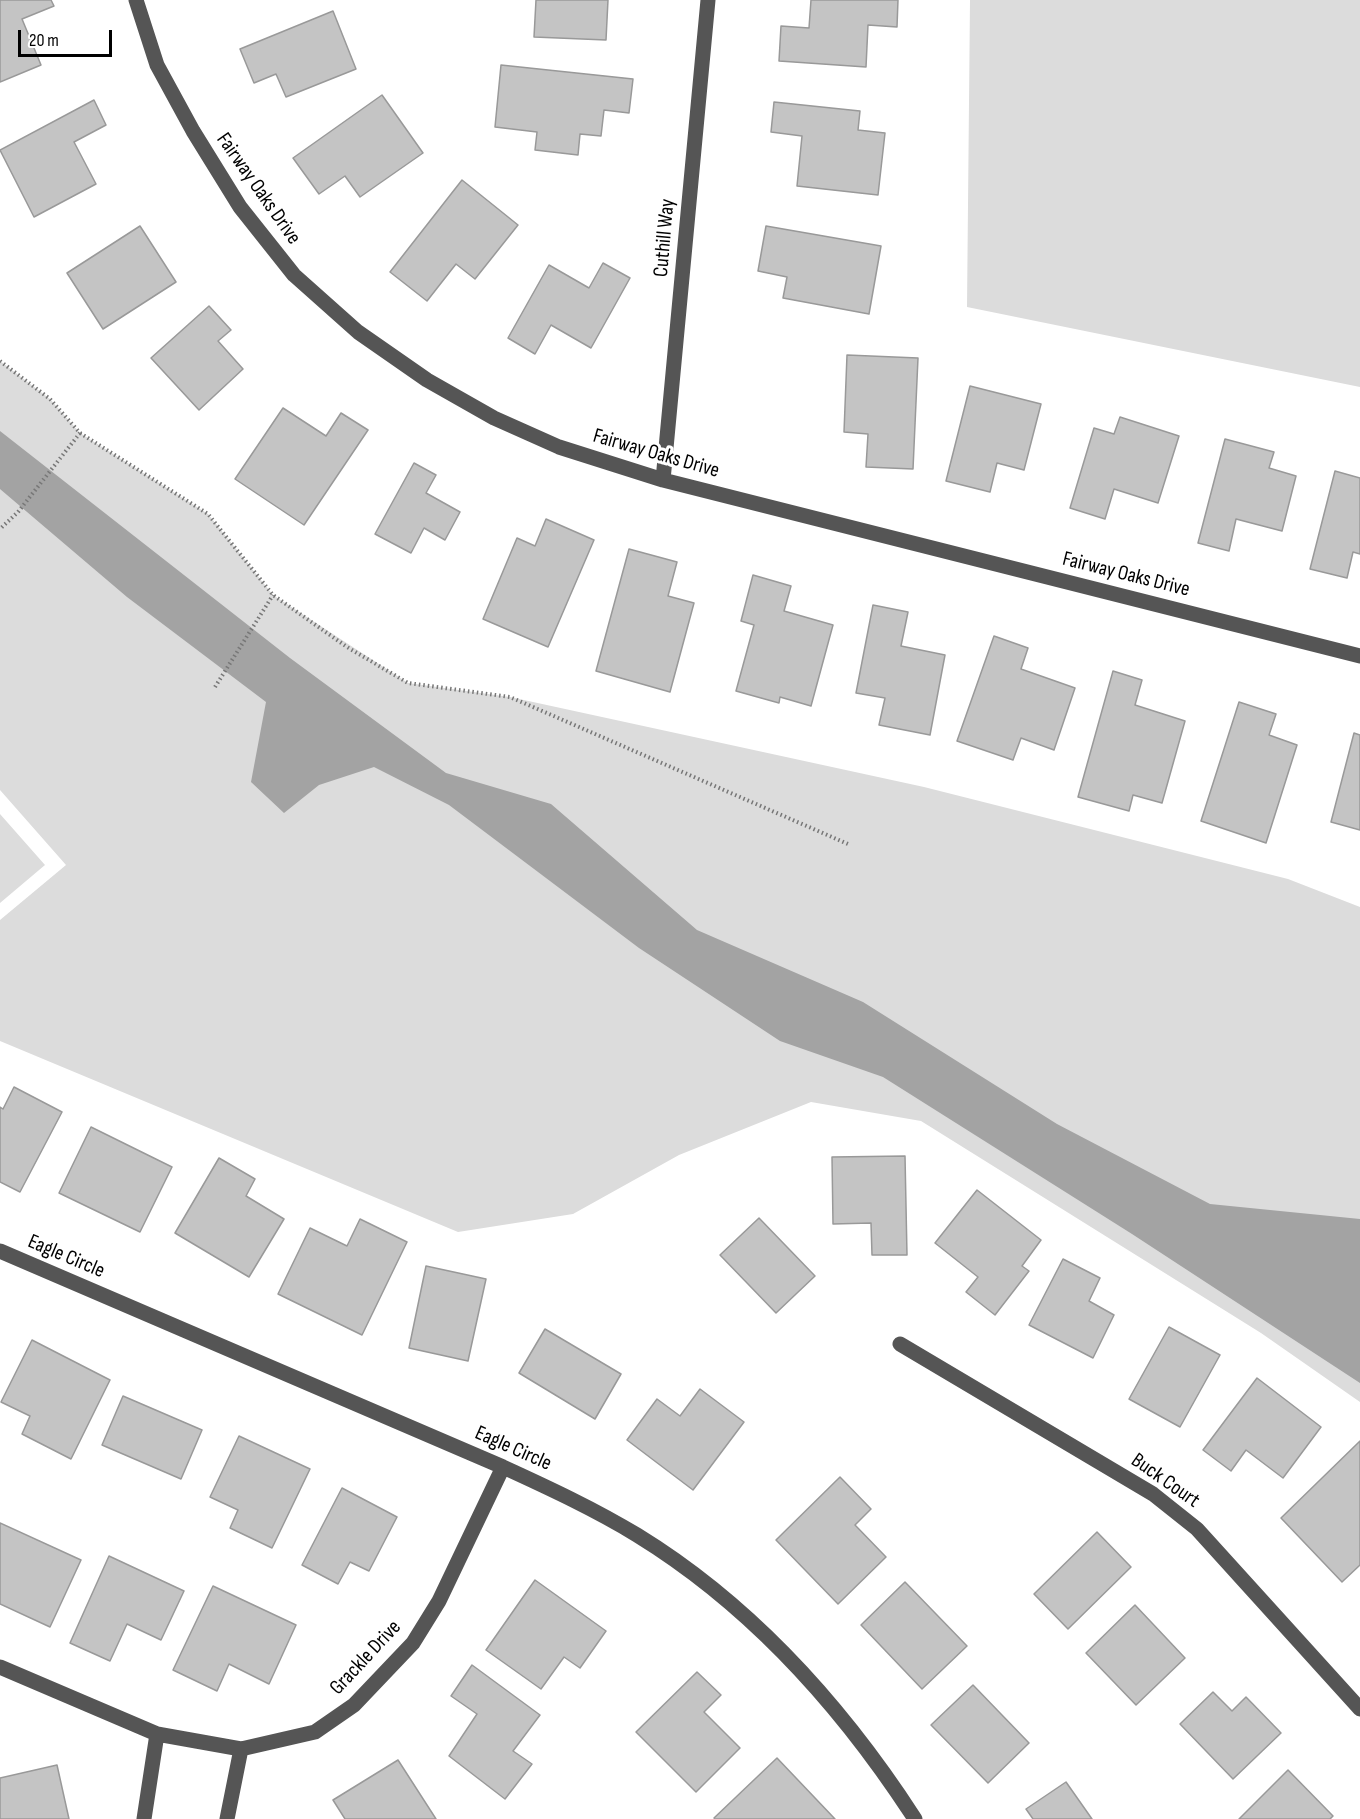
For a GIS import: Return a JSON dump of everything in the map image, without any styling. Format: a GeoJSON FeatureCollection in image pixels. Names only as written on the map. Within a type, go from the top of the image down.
{"type":"FeatureCollection","features":[{"type":"Feature","properties":{"kind":"street","name":"Fairway Oaks Drive"},"geometry":{"type":"LineString","coordinates":[[136,0],[157,65],[193,131],[240,207],[294,275],[358,332],[427,380],[494,418],[560,447],[663,480],[1360,656]]}},
{"type":"Feature","properties":{"kind":"street","name":"Cuthill Way"},"geometry":{"type":"LineString","coordinates":[[663,480],[708,0]]}},
{"type":"Feature","properties":{"kind":"street","name":"Eagle Circle"},"geometry":{"type":"LineString","coordinates":[[0,1251],[503,1467],[582,1504],[639,1536],[748,1620],[832,1704],[915,1819]]}},
{"type":"Feature","properties":{"kind":"street","name":"Buck Court"},"geometry":{"type":"LineString","coordinates":[[900,1344],[1153,1494],[1189,1521],[1360,1709]]}},
{"type":"Feature","properties":{"kind":"street","name":"Grackle Drive"},"geometry":{"type":"LineString","coordinates":[[0,1667],[157,1734],[241,1749],[315,1732],[354,1705],[412,1642],[439,1601],[503,1467]]}},
{"type":"Feature","properties":{"kind":"street"},"geometry":{"type":"LineString","coordinates":[[144,1819],[157,1734]]}},
{"type":"Feature","properties":{"kind":"street"},"geometry":{"type":"LineString","coordinates":[[227,1819],[241,1749]]}},
{"type":"Feature","properties":{"kind":"path"},"geometry":{"type":"LineString","coordinates":[[0,361],[50,399],[80,433],[208,514],[273,595],[347,647],[408,683],[510,697],[849,844]]}},
{"type":"Feature","properties":{"kind":"path"},"geometry":{"type":"LineString","coordinates":[[0,529],[18,512],[80,433]]}},
{"type":"Feature","properties":{"kind":"path"},"geometry":{"type":"LineString","coordinates":[[215,687],[273,595]]}},
{"type":"Feature","properties":{"kind":"shaded area"},"geometry":{"type":"Polygon","coordinates":[[[970,0],[1360,0],[1360,387],[967,307],[970,0]]]}},
{"type":"Feature","properties":{"kind":"shaded area"},"geometry":{"type":"Polygon","coordinates":[[[0,361],[50,399],[80,433],[208,514],[273,595],[408,683],[510,697],[924,787],[1288,879],[1360,907],[1360,1402],[1261,1333],[921,1121],[811,1102],[679,1155],[573,1214],[458,1232],[0,1041],[0,920],[66,865],[0,790],[0,361]]]}},
{"type":"Feature","properties":{"kind":"shaded area"},"geometry":{"type":"Polygon","coordinates":[[[0,431],[290,658],[446,773],[551,804],[697,930],[863,1002],[1057,1124],[1210,1204],[1360,1219],[1360,1383],[1132,1234],[883,1077],[780,1041],[639,948],[449,805],[374,767],[319,785],[284,813],[251,782],[266,702],[127,597],[0,489],[0,431]]]}},
{"type":"Feature","properties":{"kind":"shaded area"},"geometry":{"type":"Polygon","coordinates":[[[0,814],[45,865],[0,903],[0,814]]]}},
{"type":"Feature","properties":{"kind":"building"},"geometry":{"type":"Polygon","coordinates":[[[0,0],[51,0],[54,6],[22,19],[41,65],[0,82],[0,0]]]}},
{"type":"Feature","properties":{"kind":"building"},"geometry":{"type":"Polygon","coordinates":[[[536,0],[608,0],[606,40],[534,37],[536,0]]]}},
{"type":"Feature","properties":{"kind":"building"},"geometry":{"type":"Polygon","coordinates":[[[811,0],[898,0],[897,27],[868,25],[866,67],[779,61],[781,26],[809,28],[811,0]]]}},
{"type":"Feature","properties":{"kind":"building"},"geometry":{"type":"Polygon","coordinates":[[[333,11],[356,69],[286,97],[276,74],[254,83],[240,49],[333,11]]]}},
{"type":"Feature","properties":{"kind":"building"},"geometry":{"type":"Polygon","coordinates":[[[501,65],[633,79],[629,113],[604,110],[601,136],[580,134],[578,155],[535,150],[537,132],[495,127],[501,65]]]}},
{"type":"Feature","properties":{"kind":"building"},"geometry":{"type":"Polygon","coordinates":[[[382,95],[423,153],[360,197],[345,176],[319,194],[293,158],[382,95]]]}},
{"type":"Feature","properties":{"kind":"building"},"geometry":{"type":"Polygon","coordinates":[[[94,100],[106,125],[74,142],[96,184],[34,217],[0,150],[94,100]]]}},
{"type":"Feature","properties":{"kind":"building"},"geometry":{"type":"Polygon","coordinates":[[[774,102],[860,111],[858,130],[885,133],[878,195],[797,186],[802,136],[771,132],[774,102]]]}},
{"type":"Feature","properties":{"kind":"building"},"geometry":{"type":"Polygon","coordinates":[[[462,180],[518,225],[475,279],[456,264],[427,301],[390,272],[462,180]]]}},
{"type":"Feature","properties":{"kind":"building"},"geometry":{"type":"Polygon","coordinates":[[[140,226],[176,282],[103,329],[67,273],[140,226]]]}},
{"type":"Feature","properties":{"kind":"building"},"geometry":{"type":"Polygon","coordinates":[[[766,226],[881,246],[869,314],[783,298],[787,277],[758,271],[766,226]]]}},
{"type":"Feature","properties":{"kind":"building"},"geometry":{"type":"Polygon","coordinates":[[[603,263],[630,278],[591,348],[551,325],[535,354],[508,338],[549,265],[589,288],[603,263]]]}},
{"type":"Feature","properties":{"kind":"building"},"geometry":{"type":"Polygon","coordinates":[[[209,306],[231,330],[218,341],[243,369],[199,410],[151,358],[209,306]]]}},
{"type":"Feature","properties":{"kind":"building"},"geometry":{"type":"Polygon","coordinates":[[[847,355],[918,358],[913,469],[866,467],[868,434],[844,432],[847,355]]]}},
{"type":"Feature","properties":{"kind":"building"},"geometry":{"type":"Polygon","coordinates":[[[970,386],[1041,404],[1024,470],[997,463],[990,492],[946,481],[970,386]]]}},
{"type":"Feature","properties":{"kind":"building"},"geometry":{"type":"Polygon","coordinates":[[[283,408],[326,436],[341,413],[368,430],[304,525],[235,479],[283,408]]]}},
{"type":"Feature","properties":{"kind":"building"},"geometry":{"type":"Polygon","coordinates":[[[1120,417],[1179,436],[1158,503],[1114,489],[1105,519],[1070,508],[1094,428],[1114,434],[1120,417]]]}},
{"type":"Feature","properties":{"kind":"building"},"geometry":{"type":"Polygon","coordinates":[[[1225,439],[1274,452],[1269,468],[1296,476],[1282,531],[1236,519],[1229,551],[1198,543],[1225,439]]]}},
{"type":"Feature","properties":{"kind":"building"},"geometry":{"type":"Polygon","coordinates":[[[414,463],[436,475],[426,493],[460,512],[445,540],[424,528],[411,553],[375,534],[414,463]]]}},
{"type":"Feature","properties":{"kind":"building"},"geometry":{"type":"Polygon","coordinates":[[[1335,471],[1360,478],[1360,554],[1353,552],[1347,578],[1310,569],[1335,471]]]}},
{"type":"Feature","properties":{"kind":"building"},"geometry":{"type":"Polygon","coordinates":[[[546,519],[594,540],[548,647],[483,619],[517,538],[535,546],[546,519]]]}},
{"type":"Feature","properties":{"kind":"building"},"geometry":{"type":"Polygon","coordinates":[[[629,549],[677,562],[668,596],[694,603],[670,692],[596,671],[629,549]]]}},
{"type":"Feature","properties":{"kind":"building"},"geometry":{"type":"Polygon","coordinates":[[[753,575],[791,586],[784,611],[833,625],[811,706],[780,697],[779,703],[736,691],[754,625],[741,621],[753,575]]]}},
{"type":"Feature","properties":{"kind":"building"},"geometry":{"type":"Polygon","coordinates":[[[873,605],[908,612],[901,646],[945,655],[930,735],[879,725],[885,698],[856,693],[873,605]]]}},
{"type":"Feature","properties":{"kind":"building"},"geometry":{"type":"Polygon","coordinates":[[[994,636],[1028,648],[1021,669],[1075,688],[1054,750],[1021,738],[1013,760],[957,741],[994,636]]]}},
{"type":"Feature","properties":{"kind":"building"},"geometry":{"type":"Polygon","coordinates":[[[1113,671],[1142,680],[1135,705],[1185,721],[1162,803],[1133,795],[1129,811],[1078,797],[1113,671]]]}},
{"type":"Feature","properties":{"kind":"building"},"geometry":{"type":"Polygon","coordinates":[[[1239,702],[1276,714],[1269,735],[1297,745],[1266,843],[1201,821],[1239,702]]]}},
{"type":"Feature","properties":{"kind":"building"},"geometry":{"type":"Polygon","coordinates":[[[1354,733],[1360,735],[1360,830],[1331,822],[1354,733]]]}},
{"type":"Feature","properties":{"kind":"building"},"geometry":{"type":"Polygon","coordinates":[[[14,1087],[62,1112],[20,1192],[0,1182],[0,1107],[3,1109],[14,1087]]]}},
{"type":"Feature","properties":{"kind":"building"},"geometry":{"type":"Polygon","coordinates":[[[91,1127],[172,1167],[140,1232],[59,1193],[91,1127]]]}},
{"type":"Feature","properties":{"kind":"building"},"geometry":{"type":"Polygon","coordinates":[[[905,1156],[907,1255],[872,1255],[871,1223],[833,1224],[832,1157],[905,1156]]]}},
{"type":"Feature","properties":{"kind":"building"},"geometry":{"type":"Polygon","coordinates":[[[219,1158],[255,1179],[246,1196],[284,1219],[249,1277],[175,1233],[219,1158]]]}},
{"type":"Feature","properties":{"kind":"building"},"geometry":{"type":"Polygon","coordinates":[[[977,1190],[1041,1240],[1022,1266],[1029,1271],[995,1315],[966,1292],[978,1277],[935,1243],[977,1190]]]}},
{"type":"Feature","properties":{"kind":"building"},"geometry":{"type":"Polygon","coordinates":[[[759,1218],[815,1276],[776,1313],[720,1255],[759,1218]]]}},
{"type":"Feature","properties":{"kind":"building"},"geometry":{"type":"Polygon","coordinates":[[[360,1219],[407,1242],[362,1335],[278,1294],[310,1228],[347,1246],[360,1219]]]}},
{"type":"Feature","properties":{"kind":"building"},"geometry":{"type":"Polygon","coordinates":[[[1063,1259],[1100,1278],[1089,1301],[1114,1315],[1093,1358],[1029,1325],[1063,1259]]]}},
{"type":"Feature","properties":{"kind":"building"},"geometry":{"type":"Polygon","coordinates":[[[426,1266],[486,1279],[468,1361],[409,1348],[426,1266]]]}},
{"type":"Feature","properties":{"kind":"building"},"geometry":{"type":"Polygon","coordinates":[[[1169,1327],[1220,1355],[1180,1427],[1129,1399],[1169,1327]]]}},
{"type":"Feature","properties":{"kind":"building"},"geometry":{"type":"Polygon","coordinates":[[[545,1329],[621,1374],[595,1419],[519,1373],[545,1329]]]}},
{"type":"Feature","properties":{"kind":"building"},"geometry":{"type":"Polygon","coordinates":[[[32,1340],[110,1380],[71,1459],[22,1434],[30,1416],[1,1402],[32,1340]]]}},
{"type":"Feature","properties":{"kind":"building"},"geometry":{"type":"Polygon","coordinates":[[[1257,1378],[1321,1427],[1283,1478],[1246,1450],[1231,1471],[1203,1450],[1257,1378]]]}},
{"type":"Feature","properties":{"kind":"building"},"geometry":{"type":"Polygon","coordinates":[[[700,1389],[744,1422],[693,1490],[627,1440],[657,1399],[680,1416],[700,1389]]]}},
{"type":"Feature","properties":{"kind":"building"},"geometry":{"type":"Polygon","coordinates":[[[123,1396],[202,1430],[181,1479],[102,1445],[123,1396]]]}},
{"type":"Feature","properties":{"kind":"building"},"geometry":{"type":"Polygon","coordinates":[[[239,1436],[310,1469],[272,1548],[230,1528],[238,1510],[210,1497],[239,1436]]]}},
{"type":"Feature","properties":{"kind":"building"},"geometry":{"type":"Polygon","coordinates":[[[1360,1441],[1360,1565],[1342,1582],[1281,1518],[1360,1441]]]}},
{"type":"Feature","properties":{"kind":"building"},"geometry":{"type":"Polygon","coordinates":[[[840,1477],[871,1509],[855,1525],[886,1557],[838,1604],[776,1540],[840,1477]]]}},
{"type":"Feature","properties":{"kind":"building"},"geometry":{"type":"Polygon","coordinates":[[[342,1488],[397,1517],[369,1571],[350,1562],[338,1584],[302,1565],[342,1488]]]}},
{"type":"Feature","properties":{"kind":"building"},"geometry":{"type":"Polygon","coordinates":[[[0,1523],[81,1560],[50,1627],[0,1604],[0,1523]]]}},
{"type":"Feature","properties":{"kind":"building"},"geometry":{"type":"Polygon","coordinates":[[[1097,1532],[1131,1567],[1068,1629],[1034,1594],[1097,1532]]]}},
{"type":"Feature","properties":{"kind":"building"},"geometry":{"type":"Polygon","coordinates":[[[109,1556],[184,1591],[161,1640],[127,1624],[110,1661],[70,1643],[109,1556]]]}},
{"type":"Feature","properties":{"kind":"building"},"geometry":{"type":"Polygon","coordinates":[[[535,1580],[606,1631],[580,1668],[564,1657],[541,1689],[486,1650],[535,1580]]]}},
{"type":"Feature","properties":{"kind":"building"},"geometry":{"type":"Polygon","coordinates":[[[905,1582],[967,1646],[922,1689],[861,1625],[905,1582]]]}},
{"type":"Feature","properties":{"kind":"building"},"geometry":{"type":"Polygon","coordinates":[[[213,1586],[296,1625],[269,1684],[229,1664],[217,1691],[173,1670],[213,1586]]]}},
{"type":"Feature","properties":{"kind":"building"},"geometry":{"type":"Polygon","coordinates":[[[1135,1605],[1185,1658],[1136,1705],[1086,1653],[1135,1605]]]}},
{"type":"Feature","properties":{"kind":"building"},"geometry":{"type":"Polygon","coordinates":[[[472,1665],[540,1715],[513,1751],[532,1764],[505,1799],[449,1756],[477,1714],[451,1696],[472,1665]]]}},
{"type":"Feature","properties":{"kind":"building"},"geometry":{"type":"Polygon","coordinates":[[[697,1672],[721,1695],[704,1712],[740,1748],[696,1792],[636,1732],[697,1672]]]}},
{"type":"Feature","properties":{"kind":"building"},"geometry":{"type":"Polygon","coordinates":[[[973,1685],[1029,1743],[988,1783],[931,1725],[973,1685]]]}},
{"type":"Feature","properties":{"kind":"building"},"geometry":{"type":"Polygon","coordinates":[[[1213,1692],[1232,1711],[1246,1697],[1281,1733],[1233,1779],[1180,1724],[1213,1692]]]}},
{"type":"Feature","properties":{"kind":"building"},"geometry":{"type":"Polygon","coordinates":[[[777,1758],[835,1819],[714,1818],[777,1758]]]}},
{"type":"Feature","properties":{"kind":"building"},"geometry":{"type":"Polygon","coordinates":[[[398,1760],[436,1819],[345,1819],[333,1800],[398,1760]]]}},
{"type":"Feature","properties":{"kind":"building"},"geometry":{"type":"Polygon","coordinates":[[[57,1765],[69,1819],[0,1819],[0,1778],[57,1765]]]}},
{"type":"Feature","properties":{"kind":"building"},"geometry":{"type":"Polygon","coordinates":[[[1288,1770],[1333,1816],[1330,1819],[1239,1819],[1288,1770]]]}},
{"type":"Feature","properties":{"kind":"building"},"geometry":{"type":"Polygon","coordinates":[[[1066,1782],[1092,1819],[1033,1819],[1026,1809],[1066,1782]]]}}]}
